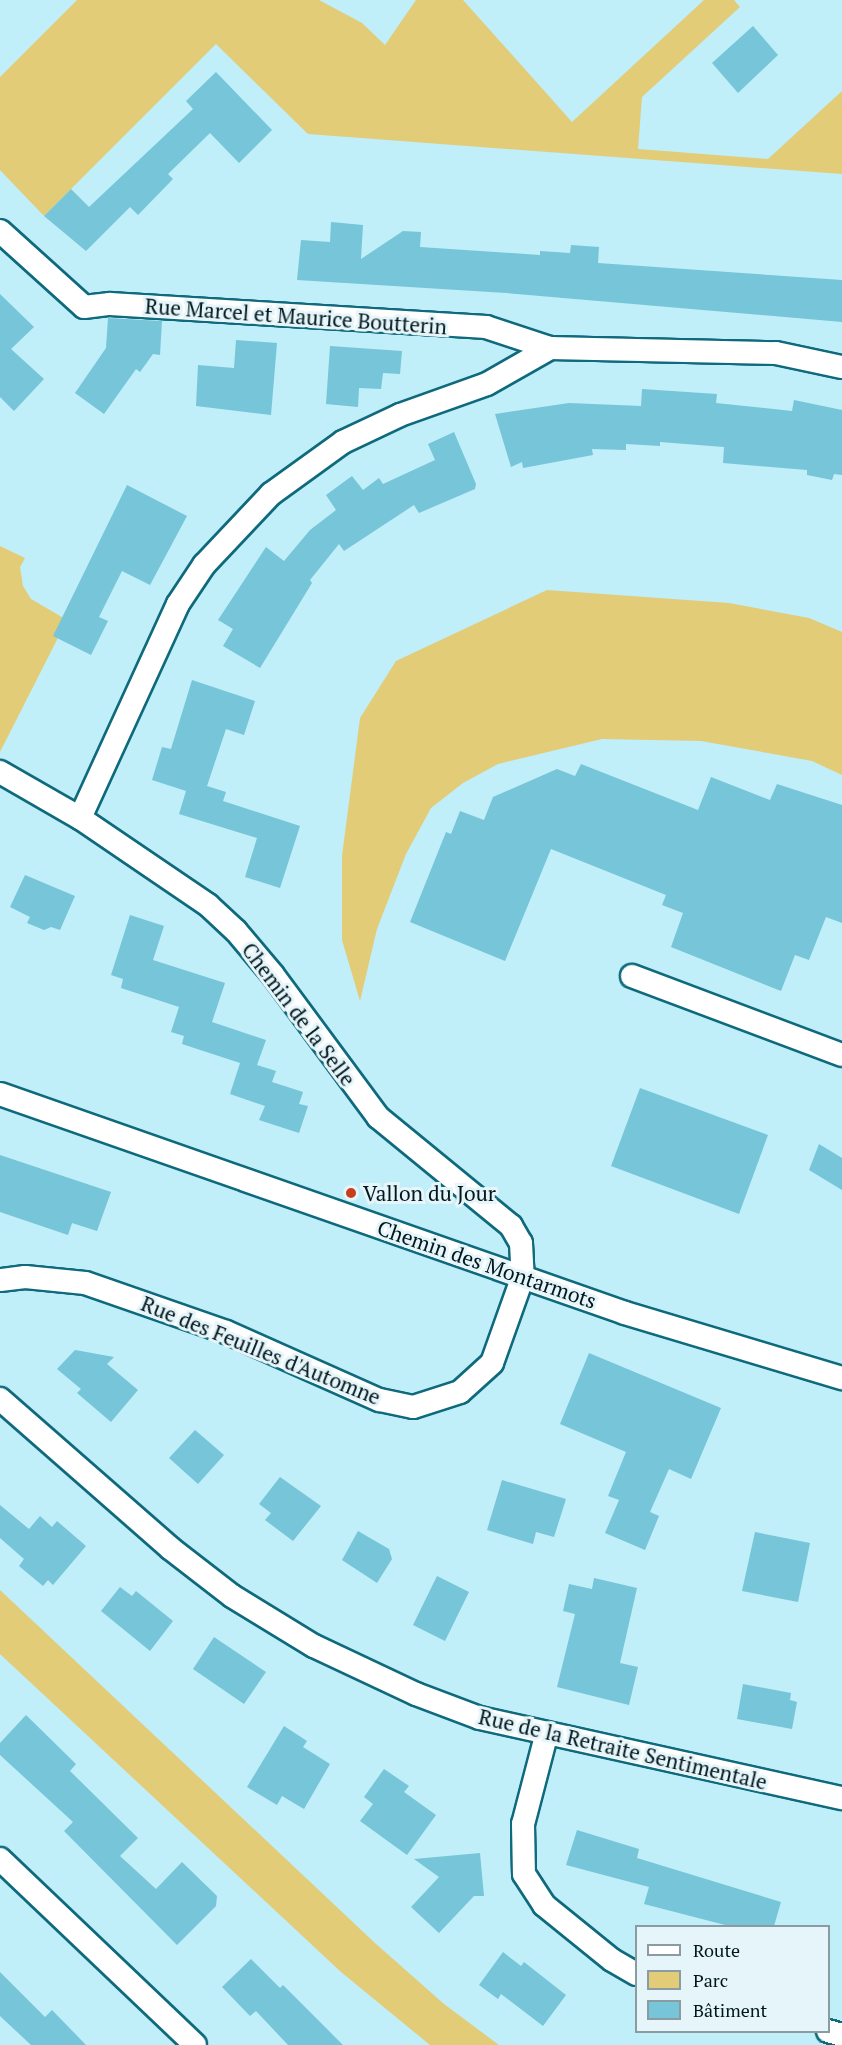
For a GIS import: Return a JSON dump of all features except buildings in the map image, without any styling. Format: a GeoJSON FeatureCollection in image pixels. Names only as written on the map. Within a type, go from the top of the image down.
{"type":"FeatureCollection","features":[{"type":"Feature","properties":{"kind":"street","name":"Rue Marcel et Maurice Boutterin"},"geometry":{"type":"LineString","coordinates":[[0,231],[84,308],[111,304],[486,327],[550,348]]}},
{"type":"Feature","properties":{"kind":"street"},"geometry":{"type":"LineString","coordinates":[[80,818],[178,604],[231,533],[271,494],[343,442],[400,415],[487,384],[550,348],[776,353],[842,367]]}},
{"type":"Feature","properties":{"kind":"street","name":"Chemin de la Selle"},"geometry":{"type":"LineString","coordinates":[[0,772],[80,818],[208,905],[236,931],[273,975],[378,1117],[511,1226],[521,1243],[523,1276]]}},
{"type":"Feature","properties":{"kind":"street"},"geometry":{"type":"LineString","coordinates":[[632,976],[842,1055]]}},
{"type":"Feature","properties":{"kind":"street","name":"Chemin des Montarmots"},"geometry":{"type":"LineString","coordinates":[[0,1094],[661,1325],[842,1378]]}},
{"type":"Feature","properties":{"kind":"street","name":"Rue des Feuilles d'Automne"},"geometry":{"type":"LineString","coordinates":[[0,1281],[25,1277],[85,1283],[226,1332],[379,1400],[413,1407],[460,1392],[492,1363],[523,1276]]}},
{"type":"Feature","properties":{"kind":"street","name":"Rue de la Retraite Sentimentale"},"geometry":{"type":"LineString","coordinates":[[0,1399],[170,1548],[241,1602],[314,1646],[416,1694],[480,1718],[546,1736],[842,1798]]}},
{"type":"Feature","properties":{"kind":"street"},"geometry":{"type":"LineString","coordinates":[[546,1736],[523,1824],[524,1874],[544,1905],[612,1960],[635,1973]]}},
{"type":"Feature","properties":{"kind":"street"},"geometry":{"type":"LineString","coordinates":[[0,1859],[195,2045]]}},
{"type":"Feature","properties":{"kind":"green space"},"geometry":{"type":"Polygon","coordinates":[[[77,0],[319,0],[362,23],[385,45],[416,0],[463,0],[572,122],[704,0],[734,0],[740,7],[642,97],[638,149],[768,159],[842,91],[842,174],[308,134],[216,44],[44,216],[0,170],[0,77],[77,0]]]}},
{"type":"Feature","properties":{"kind":"green space"},"geometry":{"type":"Polygon","coordinates":[[[0,546],[25,558],[20,567],[23,586],[31,599],[67,620],[0,752],[0,546]]]}},
{"type":"Feature","properties":{"kind":"green space"},"geometry":{"type":"Polygon","coordinates":[[[547,590],[729,603],[809,618],[842,632],[842,775],[812,761],[701,741],[602,739],[498,764],[463,783],[431,808],[406,854],[377,929],[360,1001],[342,940],[342,856],[360,718],[396,661],[547,590]]]}},
{"type":"Feature","properties":{"kind":"green space"},"geometry":{"type":"Polygon","coordinates":[[[0,1590],[375,1943],[444,2004],[499,2045],[430,2045],[341,1972],[0,1654],[0,1590]]]}},
{"type":"Feature","properties":{"kind":"place","name":"Vallon du Jour"},"geometry":{"type":"Point","coordinates":[351,1193]}}]}
